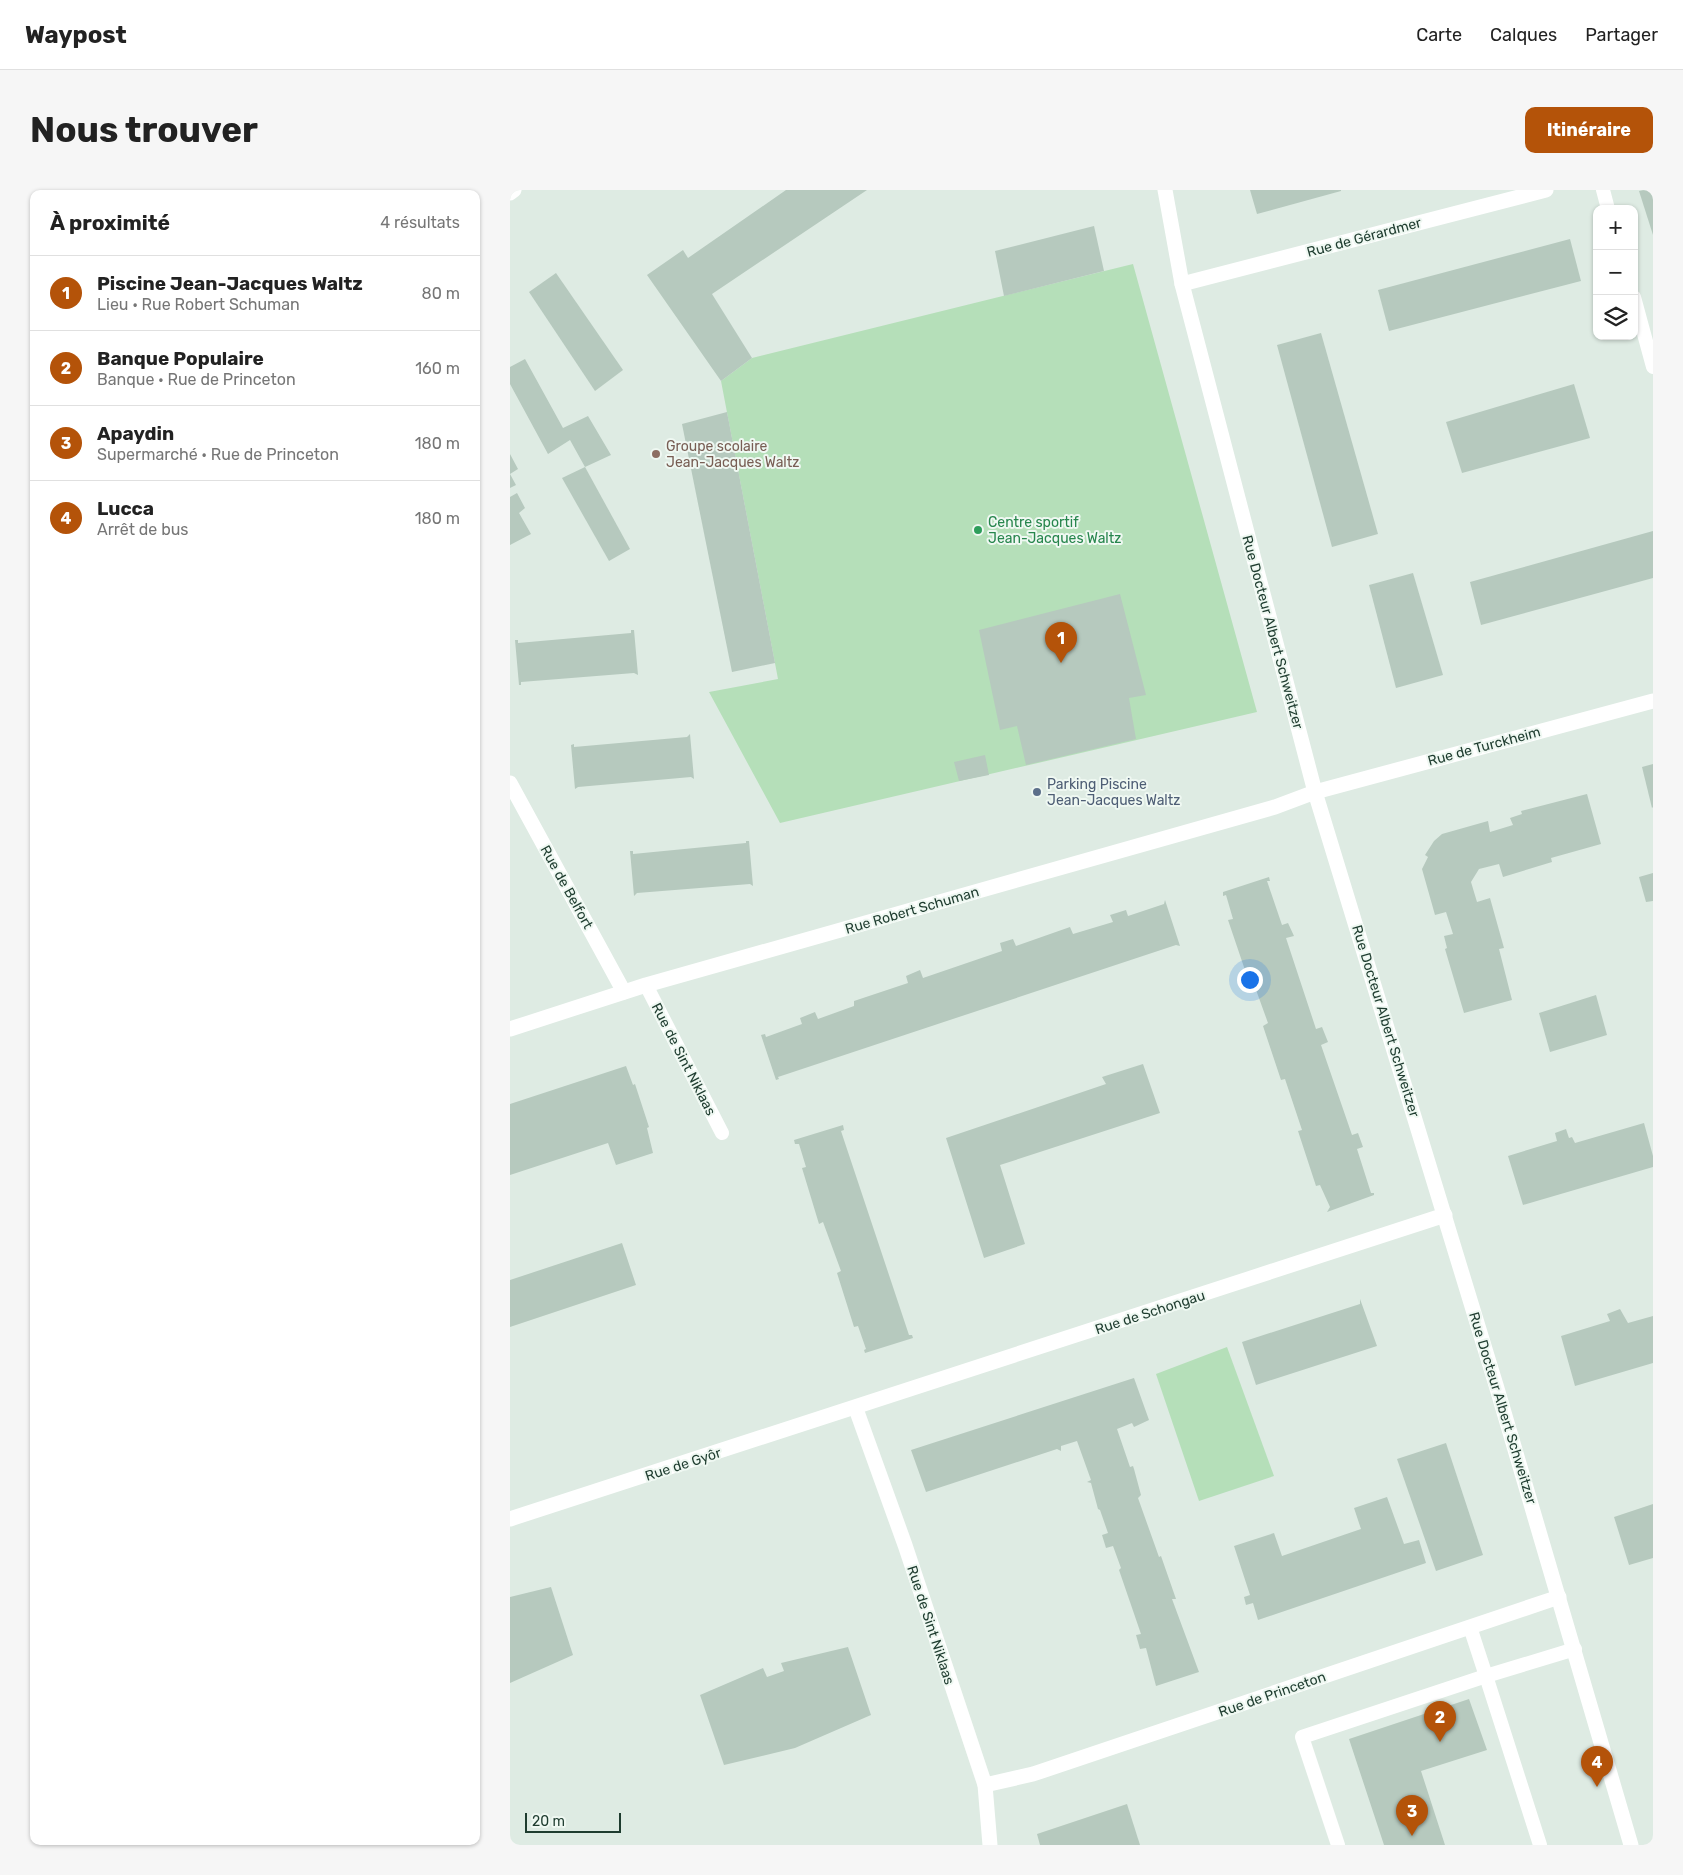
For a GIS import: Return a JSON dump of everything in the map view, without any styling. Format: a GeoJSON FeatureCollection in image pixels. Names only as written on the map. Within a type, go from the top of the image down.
{"type":"FeatureCollection","features":[{"type":"Feature","properties":{"kind":"street"},"geometry":{"type":"LineString","coordinates":[[510,193],[514,190]]}},
{"type":"Feature","properties":{"kind":"street","name":"Rue Docteur Albert Schweitzer"},"geometry":{"type":"LineString","coordinates":[[1165,190],[1182,284],[1316,792],[1575,1649],[1631,1845]]}},
{"type":"Feature","properties":{"kind":"street","name":"Rue de Gérardmer"},"geometry":{"type":"LineString","coordinates":[[1182,284],[1546,190]]}},
{"type":"Feature","properties":{"kind":"street","name":"Rue de Turckheim"},"geometry":{"type":"LineString","coordinates":[[1316,792],[1653,701]]}},
{"type":"Feature","properties":{"kind":"street","name":"Rue de Belfort"},"geometry":{"type":"LineString","coordinates":[[510,782],[624,992]]}},
{"type":"Feature","properties":{"kind":"street","name":"Rue Robert Schuman"},"geometry":{"type":"LineString","coordinates":[[510,1030],[646,985],[1275,807],[1316,792]]}},
{"type":"Feature","properties":{"kind":"street","name":"Rue de Schongau"},"geometry":{"type":"LineString","coordinates":[[856,1409],[1445,1216]]}},
{"type":"Feature","properties":{"kind":"street","name":"Rue de Gyôr"},"geometry":{"type":"LineString","coordinates":[[510,1519],[856,1409]]}},
{"type":"Feature","properties":{"kind":"street","name":"Rue de Sint Niklaas"},"geometry":{"type":"LineString","coordinates":[[856,1409],[905,1545],[984,1785],[990,1845]]}},
{"type":"Feature","properties":{"kind":"street","name":"Rue de Princeton"},"geometry":{"type":"LineString","coordinates":[[984,1785],[1033,1774],[1559,1598]]}},
{"type":"Feature","properties":{"kind":"lane"},"geometry":{"type":"LineString","coordinates":[[1603,190],[1607,205]]}},
{"type":"Feature","properties":{"kind":"lane"},"geometry":{"type":"LineString","coordinates":[[1638,312],[1653,367]]}},
{"type":"Feature","properties":{"kind":"lane","name":"Rue de Sint Niklaas"},"geometry":{"type":"LineString","coordinates":[[646,985],[722,1133]]}},
{"type":"Feature","properties":{"kind":"lane"},"geometry":{"type":"LineString","coordinates":[[1470,1627],[1540,1845]]}},
{"type":"Feature","properties":{"kind":"lane"},"geometry":{"type":"LineString","coordinates":[[1338,1845],[1302,1737],[1486,1676],[1575,1649]]}},
{"type":"Feature","properties":{"kind":"green space","name":"Centre sportif Jean-Jacques Waltz"},"geometry":{"type":"Polygon","coordinates":[[[1133,264],[1257,712],[780,823],[709,692],[778,679],[721,381],[752,358],[1133,264]]]}},
{"type":"Feature","properties":{"kind":"green space"},"geometry":{"type":"Polygon","coordinates":[[[1227,1347],[1274,1476],[1199,1501],[1156,1374],[1227,1347]]]}},
{"type":"Feature","properties":{"kind":"building"},"geometry":{"type":"Polygon","coordinates":[[[786,190],[867,190],[712,294],[752,358],[721,381],[647,275],[683,250],[688,258],[786,190]]]}},
{"type":"Feature","properties":{"kind":"building"},"geometry":{"type":"Polygon","coordinates":[[[1250,190],[1341,190],[1341,191],[1257,214],[1250,190]]]}},
{"type":"Feature","properties":{"kind":"building"},"geometry":{"type":"Polygon","coordinates":[[[1653,190],[1653,235],[1639,191],[1653,190]]]}},
{"type":"Feature","properties":{"kind":"building"},"geometry":{"type":"Polygon","coordinates":[[[1094,226],[1104,271],[1004,296],[995,251],[1094,226]]]}},
{"type":"Feature","properties":{"kind":"building"},"geometry":{"type":"Polygon","coordinates":[[[1570,239],[1581,281],[1389,331],[1378,290],[1570,239]]]}},
{"type":"Feature","properties":{"kind":"building"},"geometry":{"type":"Polygon","coordinates":[[[556,273],[623,370],[595,391],[529,292],[556,273]]]}},
{"type":"Feature","properties":{"kind":"building"},"geometry":{"type":"Polygon","coordinates":[[[1321,333],[1378,534],[1332,547],[1277,345],[1321,333]]]}},
{"type":"Feature","properties":{"kind":"building"},"geometry":{"type":"Polygon","coordinates":[[[525,359],[563,428],[588,416],[611,455],[585,467],[570,440],[548,454],[510,384],[510,367],[525,359]]]}},
{"type":"Feature","properties":{"kind":"building"},"geometry":{"type":"Polygon","coordinates":[[[1574,384],[1590,438],[1462,473],[1446,422],[1574,384]]]}},
{"type":"Feature","properties":{"kind":"building"},"geometry":{"type":"Polygon","coordinates":[[[727,412],[775,663],[732,672],[682,424],[727,412]]]}},
{"type":"Feature","properties":{"kind":"building"},"geometry":{"type":"Polygon","coordinates":[[[510,454],[518,469],[510,474],[510,454]]]}},
{"type":"Feature","properties":{"kind":"building"},"geometry":{"type":"Polygon","coordinates":[[[585,467],[630,549],[609,561],[562,478],[585,467]]]}},
{"type":"Feature","properties":{"kind":"building"},"geometry":{"type":"Polygon","coordinates":[[[510,474],[516,485],[510,488],[510,474]]]}},
{"type":"Feature","properties":{"kind":"building"},"geometry":{"type":"Polygon","coordinates":[[[517,493],[525,508],[519,513],[531,534],[510,545],[510,497],[517,493]]]}},
{"type":"Feature","properties":{"kind":"building"},"geometry":{"type":"Polygon","coordinates":[[[1653,531],[1653,578],[1481,625],[1470,582],[1653,531]]]}},
{"type":"Feature","properties":{"kind":"building"},"geometry":{"type":"Polygon","coordinates":[[[1413,573],[1443,675],[1396,688],[1369,585],[1413,573]]]}},
{"type":"Feature","properties":{"kind":"building"},"geometry":{"type":"Polygon","coordinates":[[[1120,594],[1146,695],[1129,698],[1136,739],[1026,765],[1017,726],[1000,730],[979,630],[1120,594]]]}},
{"type":"Feature","properties":{"kind":"building"},"geometry":{"type":"Polygon","coordinates":[[[631,630],[634,630],[638,675],[634,673],[521,682],[521,685],[519,685],[515,640],[518,640],[518,643],[631,633],[631,630]]]}},
{"type":"Feature","properties":{"kind":"building"},"geometry":{"type":"Polygon","coordinates":[[[690,734],[694,779],[691,777],[578,787],[575,789],[571,745],[574,744],[574,747],[687,737],[690,734]]]}},
{"type":"Feature","properties":{"kind":"building"},"geometry":{"type":"Polygon","coordinates":[[[985,755],[989,775],[959,781],[954,762],[985,755]]]}},
{"type":"Feature","properties":{"kind":"building"},"geometry":{"type":"Polygon","coordinates":[[[1653,764],[1653,807],[1652,808],[1642,767],[1653,764]]]}},
{"type":"Feature","properties":{"kind":"building"},"geometry":{"type":"Polygon","coordinates":[[[1587,794],[1601,844],[1551,858],[1552,862],[1503,877],[1499,864],[1479,869],[1471,882],[1477,902],[1490,898],[1504,948],[1499,949],[1512,1000],[1464,1013],[1445,949],[1447,948],[1444,936],[1453,934],[1446,912],[1435,915],[1422,869],[1428,857],[1425,855],[1434,841],[1442,834],[1488,821],[1490,832],[1513,825],[1510,818],[1522,814],[1521,811],[1587,794]]]}},
{"type":"Feature","properties":{"kind":"building"},"geometry":{"type":"Polygon","coordinates":[[[746,841],[749,841],[753,886],[750,884],[637,893],[634,896],[630,851],[633,851],[633,854],[746,843],[746,841]]]}},
{"type":"Feature","properties":{"kind":"building"},"geometry":{"type":"Polygon","coordinates":[[[1653,873],[1653,901],[1646,902],[1639,877],[1653,873]]]}},
{"type":"Feature","properties":{"kind":"building"},"geometry":{"type":"Polygon","coordinates":[[[1269,877],[1270,881],[1267,881],[1282,925],[1288,923],[1294,936],[1286,938],[1316,1029],[1322,1027],[1328,1042],[1321,1045],[1352,1135],[1358,1133],[1363,1147],[1357,1149],[1371,1193],[1374,1193],[1374,1195],[1327,1212],[1330,1207],[1320,1185],[1316,1186],[1298,1131],[1302,1130],[1285,1079],[1281,1080],[1263,1026],[1268,1023],[1251,976],[1247,976],[1228,920],[1233,919],[1226,895],[1223,896],[1223,892],[1269,877]]]}},
{"type":"Feature","properties":{"kind":"building"},"geometry":{"type":"Polygon","coordinates":[[[1165,900],[1180,946],[1176,945],[778,1077],[779,1079],[776,1080],[761,1035],[765,1034],[766,1037],[802,1024],[800,1018],[815,1012],[818,1019],[854,1006],[854,1001],[908,983],[906,976],[920,970],[923,978],[1002,951],[1000,943],[1013,939],[1016,946],[1070,927],[1073,934],[1113,922],[1110,915],[1126,910],[1128,916],[1164,904],[1165,900]]]}},
{"type":"Feature","properties":{"kind":"building"},"geometry":{"type":"Polygon","coordinates":[[[1596,995],[1607,1035],[1550,1052],[1539,1013],[1596,995]]]}},
{"type":"Feature","properties":{"kind":"building"},"geometry":{"type":"Polygon","coordinates":[[[1143,1064],[1160,1113],[1000,1165],[1025,1244],[984,1258],[946,1138],[1106,1084],[1102,1077],[1143,1064]]]}},
{"type":"Feature","properties":{"kind":"building"},"geometry":{"type":"Polygon","coordinates":[[[626,1066],[633,1085],[635,1084],[649,1127],[647,1128],[653,1153],[616,1165],[608,1143],[510,1175],[510,1104],[626,1066]]]}},
{"type":"Feature","properties":{"kind":"building"},"geometry":{"type":"Polygon","coordinates":[[[1644,1123],[1653,1156],[1653,1167],[1523,1205],[1508,1156],[1557,1141],[1555,1133],[1566,1129],[1569,1138],[1572,1137],[1575,1143],[1644,1123]]]}},
{"type":"Feature","properties":{"kind":"building"},"geometry":{"type":"Polygon","coordinates":[[[843,1125],[844,1130],[841,1131],[909,1335],[912,1335],[913,1338],[865,1353],[864,1350],[866,1349],[858,1326],[854,1327],[837,1273],[841,1271],[823,1222],[819,1224],[802,1168],[806,1167],[799,1144],[795,1144],[794,1140],[843,1125]]]}},
{"type":"Feature","properties":{"kind":"building"},"geometry":{"type":"Polygon","coordinates":[[[622,1243],[636,1285],[510,1327],[510,1280],[622,1243]]]}},
{"type":"Feature","properties":{"kind":"building"},"geometry":{"type":"Polygon","coordinates":[[[1360,1299],[1377,1346],[1256,1385],[1242,1342],[1360,1304],[1360,1299]]]}},
{"type":"Feature","properties":{"kind":"building"},"geometry":{"type":"Polygon","coordinates":[[[1620,1309],[1628,1323],[1653,1316],[1653,1363],[1575,1386],[1561,1336],[1610,1321],[1607,1314],[1620,1309]]]}},
{"type":"Feature","properties":{"kind":"building"},"geometry":{"type":"Polygon","coordinates":[[[1134,1378],[1149,1420],[1134,1427],[1132,1423],[1117,1429],[1130,1467],[1133,1466],[1141,1495],[1138,1498],[1159,1557],[1161,1556],[1176,1599],[1172,1599],[1199,1672],[1156,1686],[1146,1648],[1140,1649],[1136,1635],[1141,1634],[1119,1570],[1121,1568],[1113,1546],[1106,1548],[1102,1535],[1108,1533],[1098,1509],[1091,1483],[1087,1482],[1091,1480],[1077,1441],[1061,1446],[1061,1451],[1057,1449],[926,1492],[911,1450],[1134,1378]]]}},
{"type":"Feature","properties":{"kind":"building"},"geometry":{"type":"Polygon","coordinates":[[[1446,1443],[1483,1555],[1436,1571],[1397,1459],[1446,1443]]]}},
{"type":"Feature","properties":{"kind":"building"},"geometry":{"type":"Polygon","coordinates":[[[1387,1497],[1404,1544],[1419,1540],[1426,1563],[1258,1620],[1253,1603],[1246,1605],[1244,1597],[1250,1595],[1234,1546],[1274,1533],[1282,1556],[1361,1529],[1354,1508],[1387,1497]]]}},
{"type":"Feature","properties":{"kind":"building"},"geometry":{"type":"Polygon","coordinates":[[[1653,1504],[1653,1558],[1629,1565],[1614,1517],[1653,1504]]]}},
{"type":"Feature","properties":{"kind":"building"},"geometry":{"type":"Polygon","coordinates":[[[551,1587],[573,1655],[510,1683],[510,1597],[551,1587]]]}},
{"type":"Feature","properties":{"kind":"building"},"geometry":{"type":"Polygon","coordinates":[[[848,1647],[871,1715],[795,1748],[724,1765],[700,1695],[763,1668],[767,1677],[784,1671],[781,1663],[848,1647]]]}},
{"type":"Feature","properties":{"kind":"building"},"geometry":{"type":"Polygon","coordinates":[[[1469,1699],[1487,1750],[1421,1771],[1445,1845],[1384,1845],[1349,1739],[1469,1699]]]}},
{"type":"Feature","properties":{"kind":"building"},"geometry":{"type":"Polygon","coordinates":[[[1127,1804],[1140,1845],[1040,1845],[1037,1834],[1127,1804]]]}},
{"type":"Feature","properties":{"kind":"place","name":"Groupe scolaire Jean-Jacques Waltz"},"geometry":{"type":"Point","coordinates":[656,454]}},
{"type":"Feature","properties":{"kind":"place","name":"Centre sportif Jean-Jacques Waltz"},"geometry":{"type":"Point","coordinates":[978,530]}},
{"type":"Feature","properties":{"kind":"place","name":"Piscine Jean-Jacques Waltz"},"geometry":{"type":"Point","coordinates":[1061,663]}},
{"type":"Feature","properties":{"kind":"place","name":"Parking Piscine Jean-Jacques Waltz"},"geometry":{"type":"Point","coordinates":[1037,792]}},
{"type":"Feature","properties":{"kind":"place","name":"Banque Populaire"},"geometry":{"type":"Point","coordinates":[1440,1742]}},
{"type":"Feature","properties":{"kind":"place","name":"Lucca"},"geometry":{"type":"Point","coordinates":[1597,1787]}},
{"type":"Feature","properties":{"kind":"place","name":"Apaydin"},"geometry":{"type":"Point","coordinates":[1412,1836]}}]}
